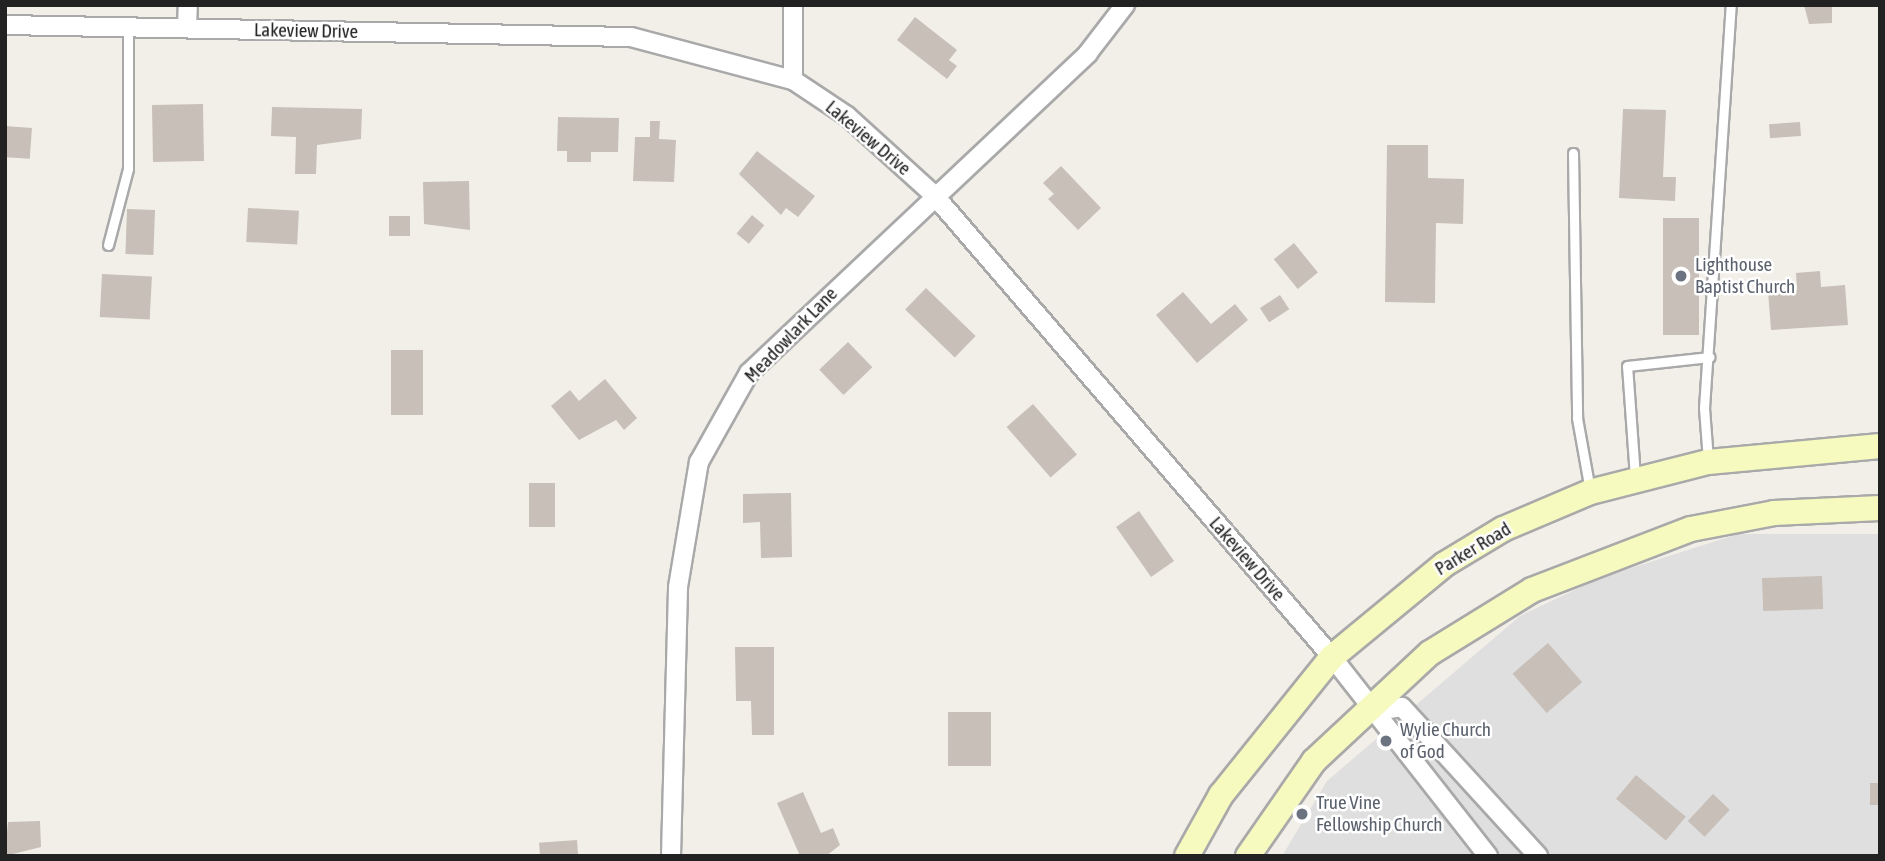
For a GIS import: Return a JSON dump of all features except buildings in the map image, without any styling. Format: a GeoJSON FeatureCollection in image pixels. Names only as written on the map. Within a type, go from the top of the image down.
{"type":"FeatureCollection","features":[{"type":"Feature","properties":{"kind":"main road","name":"Parker Road"},"geometry":{"type":"LineString","coordinates":[[1187,856],[1221,794],[1332,657],[1445,564],[1503,529],[1590,492],[1708,462],[1880,446]]}},
{"type":"Feature","properties":{"kind":"main road"},"geometry":{"type":"LineString","coordinates":[[1248,856],[1314,761],[1440,646],[1532,590],[1595,561],[1738,520],[1880,508]]}},
{"type":"Feature","properties":{"kind":"street"},"geometry":{"type":"LineString","coordinates":[[187,29],[188,5]]}},
{"type":"Feature","properties":{"kind":"street"},"geometry":{"type":"LineString","coordinates":[[793,5],[793,80]]}},
{"type":"Feature","properties":{"kind":"street","name":"Meadowlark Lane"},"geometry":{"type":"LineString","coordinates":[[671,856],[678,587],[699,462],[749,373],[934,195],[1088,53],[1125,5]]}},
{"type":"Feature","properties":{"kind":"street","name":"Lakeview Drive"},"geometry":{"type":"LineString","coordinates":[[5,25],[631,37],[793,80],[847,116],[934,195],[1332,657],[1370,712],[1488,856]]}},
{"type":"Feature","properties":{"kind":"street"},"geometry":{"type":"LineString","coordinates":[[1370,712],[1402,707],[1538,856]]}},
{"type":"Feature","properties":{"kind":"lane"},"geometry":{"type":"LineString","coordinates":[[1708,462],[1710,357],[1731,5]]}},
{"type":"Feature","properties":{"kind":"lane"},"geometry":{"type":"LineString","coordinates":[[108,245],[128,169],[128,27]]}},
{"type":"Feature","properties":{"kind":"lane"},"geometry":{"type":"LineString","coordinates":[[1573,153],[1577,418],[1590,492]]}},
{"type":"Feature","properties":{"kind":"lane"},"geometry":{"type":"LineString","coordinates":[[1635,479],[1627,366],[1710,357]]}},
{"type":"Feature","properties":{"kind":"shaded area"},"geometry":{"type":"Polygon","coordinates":[[[1738,534],[1880,534],[1880,856],[1282,856],[1327,781],[1520,616],[1600,578],[1738,534]]]}},
{"type":"Feature","properties":{"kind":"place","name":"Lighthouse Baptist Church"},"geometry":{"type":"Point","coordinates":[1681,276]}},
{"type":"Feature","properties":{"kind":"place","name":"Wylie Church of God"},"geometry":{"type":"Point","coordinates":[1386,741]}},
{"type":"Feature","properties":{"kind":"place","name":"True Vine Fellowship Church"},"geometry":{"type":"Point","coordinates":[1302,814]}}]}
